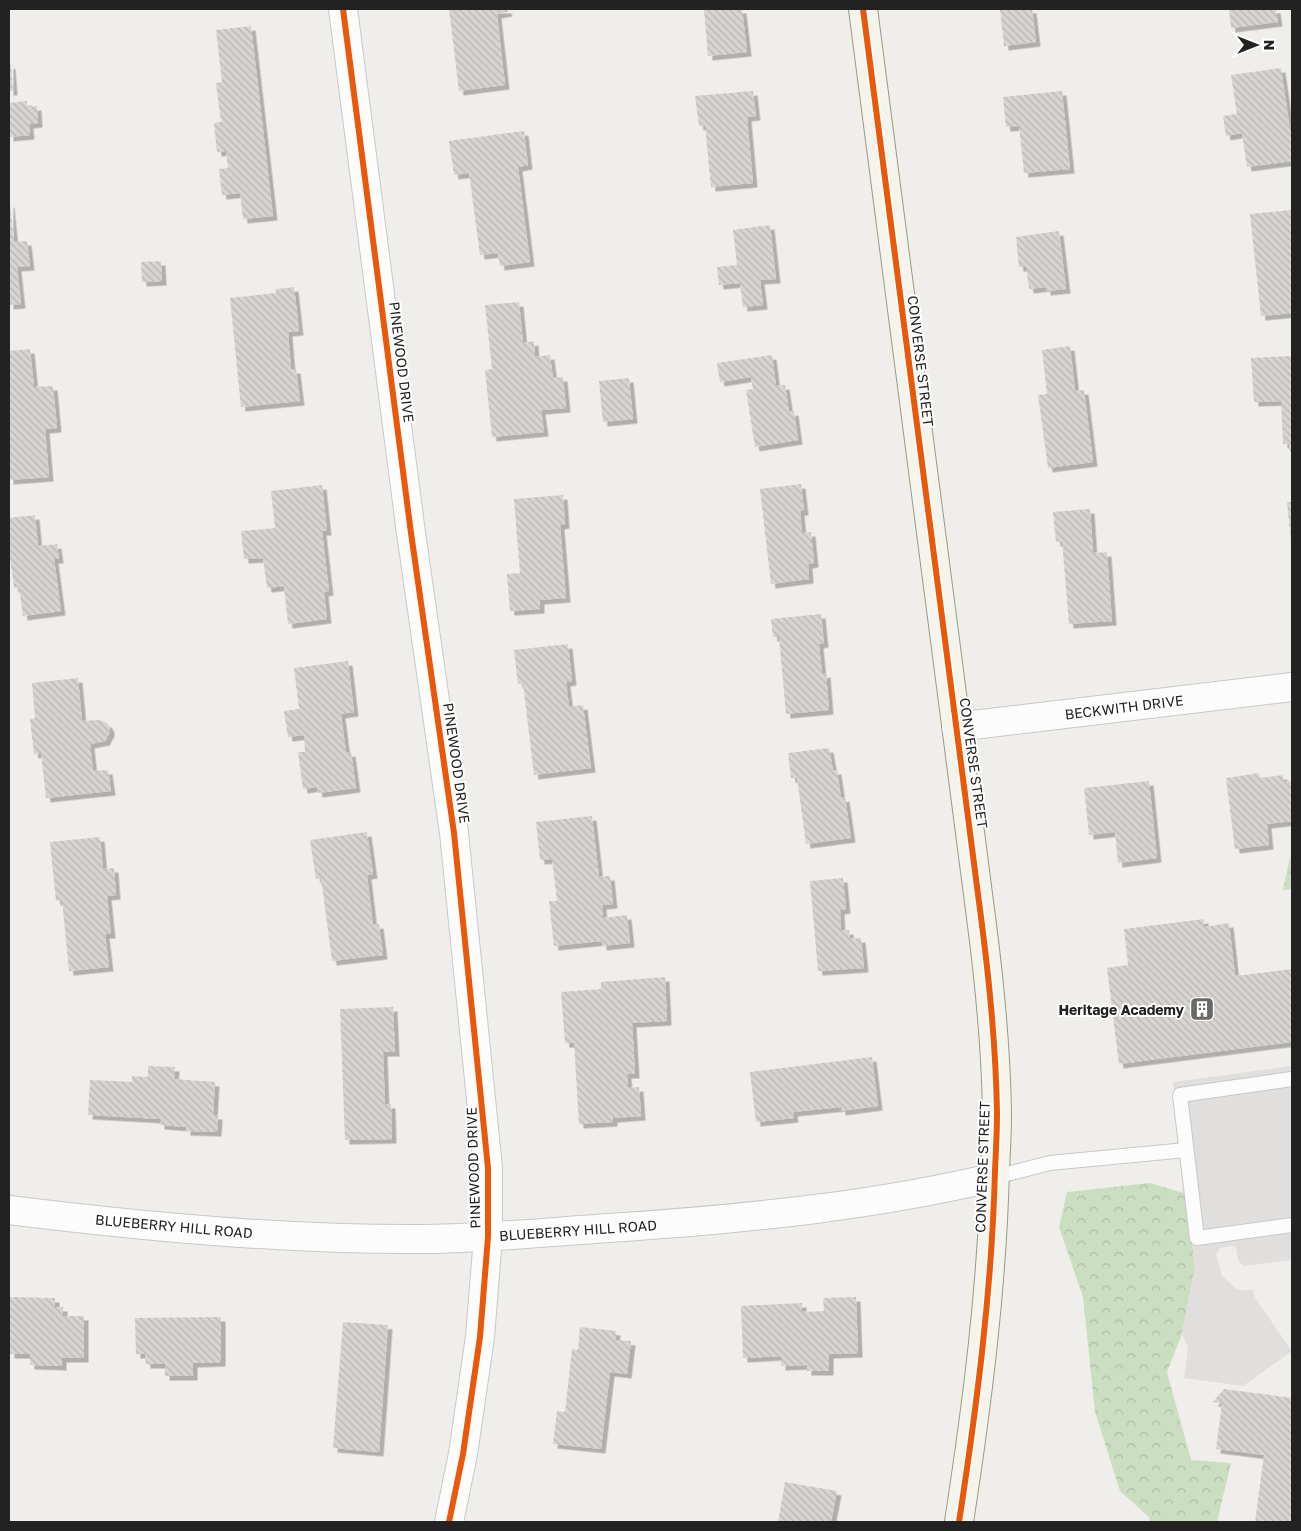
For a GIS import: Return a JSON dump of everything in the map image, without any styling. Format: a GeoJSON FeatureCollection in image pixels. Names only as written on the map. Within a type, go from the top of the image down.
{"type":"FeatureCollection","features":[{"type":"Feature","properties":{"kind":"main road","name":"CONVERSE STREET"},"geometry":{"type":"LineString","coordinates":[[863,9],[991,1006],[997,1116],[990,1283],[973,1434],[959,1522]]}},
{"type":"Feature","properties":{"kind":"street","name":"PINEWOOD DRIVE"},"geometry":{"type":"LineString","coordinates":[[343,9],[412,533],[454,833],[484,1113],[488,1168],[488,1237],[480,1337],[463,1454],[450,1522]]}},
{"type":"Feature","properties":{"kind":"street","name":"BECKWITH DRIVE"},"geometry":{"type":"LineString","coordinates":[[956,727],[1292,687]]}},
{"type":"Feature","properties":{"kind":"street","name":"BLUEBERRY HILL ROAD"},"geometry":{"type":"LineString","coordinates":[[9,1210],[112,1223],[222,1232],[425,1239],[488,1237],[772,1215],[938,1190],[995,1177]]}},
{"type":"Feature","properties":{"kind":"lane"},"geometry":{"type":"LineString","coordinates":[[1292,1079],[1180,1095],[1197,1238],[1292,1225]]}},
{"type":"Feature","properties":{"kind":"lane"},"geometry":{"type":"LineString","coordinates":[[995,1177],[1050,1163],[1186,1150]]}},
{"type":"Feature","properties":{"kind":"green space"},"geometry":{"type":"Polygon","coordinates":[[[1290,857],[1292,857],[1292,889],[1283,890],[1290,857]]]}},
{"type":"Feature","properties":{"kind":"green space"},"geometry":{"type":"Polygon","coordinates":[[[1150,1183],[1187,1194],[1195,1267],[1182,1334],[1167,1372],[1191,1460],[1231,1463],[1217,1522],[1150,1522],[1149,1517],[1120,1491],[1095,1412],[1083,1297],[1059,1227],[1067,1192],[1150,1183]]]}},
{"type":"Feature","properties":{"kind":"shaded area"},"geometry":{"type":"Polygon","coordinates":[[[1292,1066],[1292,1260],[1243,1266],[1238,1260],[1236,1247],[1220,1248],[1216,1254],[1222,1276],[1238,1290],[1253,1290],[1255,1298],[1292,1351],[1243,1386],[1184,1378],[1188,1348],[1182,1334],[1195,1267],[1173,1082],[1292,1066]]]}},
{"type":"Feature","properties":{"kind":"building"},"geometry":{"type":"Polygon","coordinates":[[[449,9],[507,9],[508,12],[497,14],[505,85],[459,91],[449,9]]]}},
{"type":"Feature","properties":{"kind":"building"},"geometry":{"type":"Polygon","coordinates":[[[704,9],[742,9],[747,52],[708,56],[704,9]]]}},
{"type":"Feature","properties":{"kind":"building"},"geometry":{"type":"Polygon","coordinates":[[[1000,9],[1032,9],[1036,42],[1004,46],[1000,9]]]}},
{"type":"Feature","properties":{"kind":"building"},"geometry":{"type":"Polygon","coordinates":[[[1229,9],[1276,9],[1278,22],[1231,28],[1229,9]]]}},
{"type":"Feature","properties":{"kind":"building"},"geometry":{"type":"Polygon","coordinates":[[[251,26],[273,216],[243,219],[240,193],[222,195],[219,169],[228,168],[226,151],[217,152],[214,123],[221,122],[216,83],[222,82],[216,30],[251,26]]]}},
{"type":"Feature","properties":{"kind":"building"},"geometry":{"type":"Polygon","coordinates":[[[11,64],[13,91],[9,91],[9,65],[11,64]]]}},
{"type":"Feature","properties":{"kind":"building"},"geometry":{"type":"Polygon","coordinates":[[[1281,68],[1292,144],[1292,161],[1247,167],[1242,133],[1226,136],[1223,116],[1237,114],[1231,75],[1281,68]]]}},
{"type":"Feature","properties":{"kind":"building"},"geometry":{"type":"Polygon","coordinates":[[[753,91],[756,116],[747,117],[753,183],[711,187],[705,125],[699,126],[695,96],[753,91]]]}},
{"type":"Feature","properties":{"kind":"building"},"geometry":{"type":"Polygon","coordinates":[[[1062,91],[1070,169],[1024,173],[1019,126],[1006,127],[1003,97],[1062,91]]]}},
{"type":"Feature","properties":{"kind":"building"},"geometry":{"type":"Polygon","coordinates":[[[27,101],[27,107],[37,106],[38,123],[29,124],[30,135],[9,137],[9,103],[27,101]]]}},
{"type":"Feature","properties":{"kind":"building"},"geometry":{"type":"Polygon","coordinates":[[[524,131],[528,165],[518,167],[530,262],[500,266],[498,253],[480,255],[469,173],[454,175],[449,141],[524,131]]]}},
{"type":"Feature","properties":{"kind":"building"},"geometry":{"type":"Polygon","coordinates":[[[9,203],[14,242],[27,241],[30,266],[17,267],[21,304],[9,305],[9,203]]]}},
{"type":"Feature","properties":{"kind":"building"},"geometry":{"type":"Polygon","coordinates":[[[1292,210],[1292,313],[1261,316],[1250,214],[1292,210]]]}},
{"type":"Feature","properties":{"kind":"building"},"geometry":{"type":"Polygon","coordinates":[[[770,225],[776,279],[760,280],[763,305],[743,307],[740,283],[719,285],[717,267],[737,265],[733,230],[770,225]]]}},
{"type":"Feature","properties":{"kind":"building"},"geometry":{"type":"Polygon","coordinates":[[[1059,231],[1066,289],[1046,291],[1046,287],[1029,289],[1026,267],[1019,267],[1016,237],[1059,231]]]}},
{"type":"Feature","properties":{"kind":"building"},"geometry":{"type":"Polygon","coordinates":[[[161,261],[162,281],[142,282],[141,262],[161,261]]]}},
{"type":"Feature","properties":{"kind":"building"},"geometry":{"type":"Polygon","coordinates":[[[294,287],[299,331],[288,332],[291,369],[296,369],[300,401],[241,407],[230,298],[276,293],[276,289],[294,287]]]}},
{"type":"Feature","properties":{"kind":"building"},"geometry":{"type":"Polygon","coordinates":[[[519,302],[523,343],[534,341],[535,357],[550,355],[553,378],[563,377],[566,408],[541,410],[544,432],[492,437],[485,370],[492,369],[485,305],[519,302]]]}},
{"type":"Feature","properties":{"kind":"building"},"geometry":{"type":"Polygon","coordinates":[[[1070,346],[1075,391],[1084,390],[1093,462],[1048,468],[1038,395],[1047,394],[1042,350],[1070,346]]]}},
{"type":"Feature","properties":{"kind":"building"},"geometry":{"type":"Polygon","coordinates":[[[30,349],[34,387],[53,386],[57,428],[45,429],[49,477],[9,480],[9,351],[30,349]]]}},
{"type":"Feature","properties":{"kind":"building"},"geometry":{"type":"Polygon","coordinates":[[[772,355],[776,386],[785,385],[789,412],[794,411],[798,440],[755,447],[746,390],[753,389],[751,377],[720,382],[717,363],[772,355]]]}},
{"type":"Feature","properties":{"kind":"building"},"geometry":{"type":"Polygon","coordinates":[[[1292,356],[1292,452],[1290,452],[1289,444],[1283,444],[1281,401],[1254,402],[1251,358],[1292,356]]]}},
{"type":"Feature","properties":{"kind":"building"},"geometry":{"type":"Polygon","coordinates":[[[629,378],[633,419],[603,422],[599,381],[629,378]]]}},
{"type":"Feature","properties":{"kind":"building"},"geometry":{"type":"Polygon","coordinates":[[[801,484],[804,511],[800,511],[802,533],[811,532],[814,563],[808,564],[809,579],[771,584],[760,489],[801,484]]]}},
{"type":"Feature","properties":{"kind":"building"},"geometry":{"type":"Polygon","coordinates":[[[322,485],[327,531],[322,531],[329,591],[324,592],[327,619],[288,624],[284,586],[267,588],[263,558],[244,559],[241,531],[275,528],[271,491],[322,485]]]}},
{"type":"Feature","properties":{"kind":"building"},"geometry":{"type":"Polygon","coordinates":[[[563,495],[565,524],[560,525],[566,598],[540,600],[540,609],[510,611],[507,574],[520,573],[514,499],[563,495]]]}},
{"type":"Feature","properties":{"kind":"building"},"geometry":{"type":"Polygon","coordinates":[[[1287,502],[1292,502],[1292,543],[1291,543],[1287,502]]]}},
{"type":"Feature","properties":{"kind":"building"},"geometry":{"type":"Polygon","coordinates":[[[1090,509],[1093,553],[1107,552],[1112,621],[1069,624],[1062,541],[1056,542],[1053,512],[1090,509]]]}},
{"type":"Feature","properties":{"kind":"building"},"geometry":{"type":"Polygon","coordinates":[[[35,515],[38,546],[57,544],[59,559],[54,559],[61,611],[23,616],[19,587],[14,588],[9,550],[9,518],[35,515]]]}},
{"type":"Feature","properties":{"kind":"building"},"geometry":{"type":"Polygon","coordinates":[[[821,614],[824,643],[819,644],[822,674],[826,673],[829,710],[786,714],[779,637],[773,637],[771,619],[821,614]]]}},
{"type":"Feature","properties":{"kind":"building"},"geometry":{"type":"Polygon","coordinates":[[[568,644],[572,681],[566,682],[569,707],[583,705],[591,768],[534,775],[523,683],[518,684],[514,650],[568,644]]]}},
{"type":"Feature","properties":{"kind":"building"},"geometry":{"type":"Polygon","coordinates":[[[348,661],[354,712],[341,714],[346,753],[351,752],[356,788],[318,793],[317,787],[303,789],[298,752],[305,752],[304,735],[288,737],[284,711],[299,709],[294,668],[348,661]]]}},
{"type":"Feature","properties":{"kind":"building"},"geometry":{"type":"Polygon","coordinates":[[[78,678],[82,721],[100,720],[107,723],[110,728],[105,741],[90,744],[93,771],[108,770],[111,791],[46,798],[41,753],[34,754],[30,719],[35,718],[32,683],[78,678]]]}},
{"type":"Feature","properties":{"kind":"building"},"geometry":{"type":"Polygon","coordinates":[[[829,748],[833,770],[837,770],[841,798],[845,797],[851,838],[806,844],[797,778],[791,778],[788,753],[829,748]]]}},
{"type":"Feature","properties":{"kind":"building"},"geometry":{"type":"Polygon","coordinates":[[[1259,773],[1260,778],[1283,775],[1284,782],[1292,781],[1292,821],[1267,824],[1269,845],[1235,849],[1226,778],[1259,773]]]}},
{"type":"Feature","properties":{"kind":"building"},"geometry":{"type":"Polygon","coordinates":[[[1149,781],[1157,858],[1118,863],[1115,832],[1089,835],[1084,788],[1149,781]]]}},
{"type":"Feature","properties":{"kind":"building"},"geometry":{"type":"Polygon","coordinates":[[[592,816],[599,877],[610,876],[613,904],[602,905],[603,918],[627,915],[630,943],[602,946],[602,941],[554,946],[549,901],[557,901],[552,859],[540,860],[536,822],[592,816]]]}},
{"type":"Feature","properties":{"kind":"building"},"geometry":{"type":"Polygon","coordinates":[[[367,832],[373,874],[367,875],[373,925],[379,924],[383,955],[332,961],[321,878],[316,879],[310,840],[367,832]]]}},
{"type":"Feature","properties":{"kind":"building"},"geometry":{"type":"Polygon","coordinates":[[[100,837],[103,869],[114,868],[116,895],[107,896],[111,934],[105,934],[109,967],[69,971],[62,900],[56,901],[50,842],[100,837]]]}},
{"type":"Feature","properties":{"kind":"building"},"geometry":{"type":"Polygon","coordinates":[[[843,878],[846,909],[840,910],[841,931],[849,930],[850,939],[861,938],[864,968],[818,971],[810,881],[843,878]]]}},
{"type":"Feature","properties":{"kind":"building","name":"Heritage Academy"},"geometry":{"type":"Polygon","coordinates":[[[1204,919],[1204,927],[1229,923],[1235,976],[1292,969],[1292,1042],[1119,1064],[1107,968],[1128,965],[1124,929],[1204,919]]]}},
{"type":"Feature","properties":{"kind":"building"},"geometry":{"type":"Polygon","coordinates":[[[665,977],[667,1021],[632,1023],[635,1074],[627,1074],[628,1088],[639,1087],[641,1116],[613,1118],[613,1122],[579,1124],[574,1043],[565,1043],[561,992],[601,989],[601,982],[665,977]]]}},
{"type":"Feature","properties":{"kind":"building"},"geometry":{"type":"Polygon","coordinates":[[[393,1007],[395,1052],[383,1052],[385,1104],[391,1104],[392,1139],[345,1140],[340,1009],[393,1007]]]}},
{"type":"Feature","properties":{"kind":"building"},"geometry":{"type":"Polygon","coordinates":[[[872,1057],[878,1106],[841,1111],[841,1107],[793,1112],[794,1118],[756,1122],[750,1072],[872,1057]]]}},
{"type":"Feature","properties":{"kind":"building"},"geometry":{"type":"Polygon","coordinates":[[[148,1066],[175,1067],[174,1079],[215,1082],[213,1115],[218,1115],[217,1132],[186,1131],[186,1127],[160,1125],[160,1119],[88,1115],[90,1080],[132,1082],[132,1076],[148,1077],[148,1066]]]}},
{"type":"Feature","properties":{"kind":"building"},"geometry":{"type":"Polygon","coordinates":[[[9,1297],[55,1298],[55,1307],[63,1307],[63,1316],[84,1316],[84,1358],[62,1358],[62,1366],[30,1365],[30,1354],[10,1354],[9,1297]]]}},
{"type":"Feature","properties":{"kind":"building"},"geometry":{"type":"Polygon","coordinates":[[[856,1297],[858,1353],[829,1354],[829,1371],[807,1371],[807,1365],[781,1366],[781,1356],[743,1358],[741,1306],[802,1303],[802,1312],[824,1311],[823,1298],[856,1297]]]}},
{"type":"Feature","properties":{"kind":"building"},"geometry":{"type":"Polygon","coordinates":[[[221,1317],[221,1362],[193,1363],[193,1376],[165,1376],[165,1364],[146,1364],[145,1354],[136,1354],[135,1318],[221,1317]]]}},
{"type":"Feature","properties":{"kind":"building"},"geometry":{"type":"Polygon","coordinates":[[[343,1322],[388,1325],[379,1452],[333,1448],[343,1322]]]}},
{"type":"Feature","properties":{"kind":"building"},"geometry":{"type":"Polygon","coordinates":[[[580,1327],[616,1331],[615,1340],[631,1341],[627,1374],[610,1372],[601,1449],[553,1444],[557,1411],[565,1412],[572,1349],[578,1350],[580,1327]]]}},
{"type":"Feature","properties":{"kind":"building"},"geometry":{"type":"Polygon","coordinates":[[[1224,1389],[1292,1398],[1292,1522],[1255,1522],[1264,1455],[1216,1449],[1222,1403],[1213,1402],[1224,1389]]]}},
{"type":"Feature","properties":{"kind":"building"},"geometry":{"type":"Polygon","coordinates":[[[785,1482],[837,1491],[831,1522],[778,1522],[785,1482]]]}},
{"type":"Feature","properties":{"kind":"cycle path"},"geometry":{"type":"LineString","coordinates":[[343,9],[411,533],[454,833],[488,1168],[488,1237],[480,1337],[463,1454],[449,1522]]}},
{"type":"Feature","properties":{"kind":"cycle path"},"geometry":{"type":"LineString","coordinates":[[863,9],[982,925],[994,1042],[997,1120],[991,1258],[978,1390],[959,1522]]}},
{"type":"Feature","properties":{"kind":"place","name":"Heritage Academy"},"geometry":{"type":"Point","coordinates":[1202,1009]}}]}
